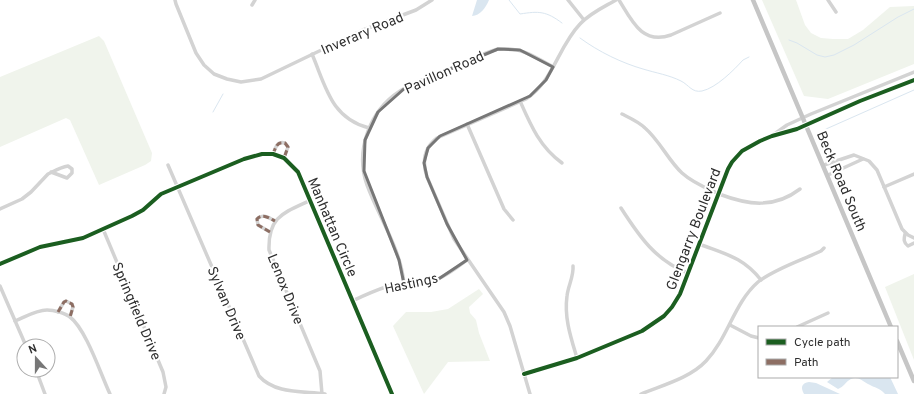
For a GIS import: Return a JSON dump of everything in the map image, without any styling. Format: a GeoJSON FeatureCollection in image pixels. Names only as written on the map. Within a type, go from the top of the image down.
{"type":"FeatureCollection","features":[{"type":"Feature","properties":{"kind":"main road","name":"Beck Road South"},"geometry":{"type":"LineString","coordinates":[[753,0],[824,165],[891,326]]}},
{"type":"Feature","properties":{"kind":"main road"},"geometry":{"type":"LineString","coordinates":[[898,343],[914,381]]}},
{"type":"Feature","properties":{"kind":"street","name":"Inverary Road"},"geometry":{"type":"LineString","coordinates":[[176,0],[176,4],[196,53],[204,65],[214,74],[241,82],[261,79],[363,30],[416,10],[432,0]]}},
{"type":"Feature","properties":{"kind":"street"},"geometry":{"type":"LineString","coordinates":[[252,5],[255,0]]}},
{"type":"Feature","properties":{"kind":"street"},"geometry":{"type":"LineString","coordinates":[[568,0],[584,20]]}},
{"type":"Feature","properties":{"kind":"street"},"geometry":{"type":"LineString","coordinates":[[530,394],[510,326],[504,312],[454,239],[427,178],[424,164],[427,150],[437,138],[530,96],[538,89],[553,67],[573,32],[584,20],[616,0]]}},
{"type":"Feature","properties":{"kind":"street"},"geometry":{"type":"LineString","coordinates":[[620,0],[636,26],[643,32],[655,37],[671,35],[720,13]]}},
{"type":"Feature","properties":{"kind":"street"},"geometry":{"type":"LineString","coordinates":[[828,0],[836,12]]}},
{"type":"Feature","properties":{"kind":"street","name":"Pavillon Road"},"geometry":{"type":"LineString","coordinates":[[404,284],[399,260],[370,192],[363,164],[363,151],[369,128],[382,107],[400,91],[490,52],[506,48],[520,50],[530,54],[553,67]]}},
{"type":"Feature","properties":{"kind":"street"},"geometry":{"type":"LineString","coordinates":[[312,54],[331,100],[338,111],[355,124],[369,128]]}},
{"type":"Feature","properties":{"kind":"street","name":"Glengarry Boulevard"},"geometry":{"type":"LineString","coordinates":[[772,136],[787,125],[803,117],[914,72]]}},
{"type":"Feature","properties":{"kind":"street"},"geometry":{"type":"LineString","coordinates":[[903,76],[906,83]]}},
{"type":"Feature","properties":{"kind":"street","name":"Glengarry Boulevard"},"geometry":{"type":"LineString","coordinates":[[524,374],[577,358],[642,331],[659,321],[669,312],[676,302],[688,273],[728,169],[737,156],[748,147],[772,136],[789,132],[807,125],[860,101],[914,80]]}},
{"type":"Feature","properties":{"kind":"street"},"geometry":{"type":"LineString","coordinates":[[520,101],[539,141],[550,154],[562,163]]}},
{"type":"Feature","properties":{"kind":"street"},"geometry":{"type":"LineString","coordinates":[[622,114],[641,125],[649,132],[673,163],[684,174],[700,185],[718,193],[747,202],[764,203],[781,199],[800,189]]}},
{"type":"Feature","properties":{"kind":"street"},"geometry":{"type":"LineString","coordinates":[[467,124],[504,209],[514,220]]}},
{"type":"Feature","properties":{"kind":"street"},"geometry":{"type":"LineString","coordinates":[[273,154],[278,144],[282,142],[285,143],[288,147],[284,158]]}},
{"type":"Feature","properties":{"kind":"street","name":"Manhattan Circle"},"geometry":{"type":"LineString","coordinates":[[0,264],[40,247],[83,238],[143,210],[161,194],[244,159],[262,154],[273,154],[284,158],[298,172],[392,394]]}},
{"type":"Feature","properties":{"kind":"street"},"geometry":{"type":"LineString","coordinates":[[824,165],[854,155],[871,162],[876,168],[902,229],[905,234],[914,238]]}},
{"type":"Feature","properties":{"kind":"street"},"geometry":{"type":"LineString","coordinates":[[828,175],[863,159]]}},
{"type":"Feature","properties":{"kind":"street","name":"Sylvan Drive"},"geometry":{"type":"LineString","coordinates":[[168,165],[259,376],[267,384],[280,390],[324,394]]}},
{"type":"Feature","properties":{"kind":"street"},"geometry":{"type":"LineString","coordinates":[[0,209],[22,199],[51,172],[64,166],[68,166],[72,169],[72,173],[67,178],[51,172]]}},
{"type":"Feature","properties":{"kind":"street"},"geometry":{"type":"LineString","coordinates":[[884,187],[914,174]]}},
{"type":"Feature","properties":{"kind":"street","name":"Lenox Drive"},"geometry":{"type":"LineString","coordinates":[[310,201],[286,212],[275,222],[270,232],[269,250],[320,371],[324,394]]}},
{"type":"Feature","properties":{"kind":"street"},"geometry":{"type":"LineString","coordinates":[[621,208],[640,235],[657,255],[671,265],[688,273]]}},
{"type":"Feature","properties":{"kind":"street"},"geometry":{"type":"LineString","coordinates":[[270,232],[258,225],[257,219],[263,216],[275,222]]}},
{"type":"Feature","properties":{"kind":"street","name":"Springfield Drive"},"geometry":{"type":"LineString","coordinates":[[103,229],[163,372],[166,387],[164,394]]}},
{"type":"Feature","properties":{"kind":"street"},"geometry":{"type":"LineString","coordinates":[[905,234],[905,244],[908,246],[914,243]]}},
{"type":"Feature","properties":{"kind":"street"},"geometry":{"type":"LineString","coordinates":[[699,244],[743,262],[752,268],[761,280]]}},
{"type":"Feature","properties":{"kind":"street"},"geometry":{"type":"LineString","coordinates":[[641,394],[690,373],[699,367],[710,356],[747,295],[761,280],[772,273],[821,251],[824,248]]}},
{"type":"Feature","properties":{"kind":"street","name":"Hastings"},"geometry":{"type":"LineString","coordinates":[[352,301],[383,288],[404,284],[425,283],[437,280],[467,260]]}},
{"type":"Feature","properties":{"kind":"street"},"geometry":{"type":"LineString","coordinates":[[573,266],[574,271],[567,296],[566,315],[577,358]]}},
{"type":"Feature","properties":{"kind":"street"},"geometry":{"type":"LineString","coordinates":[[0,286],[22,338]]}},
{"type":"Feature","properties":{"kind":"street"},"geometry":{"type":"LineString","coordinates":[[58,312],[66,300],[70,302],[73,307],[70,317]]}},
{"type":"Feature","properties":{"kind":"street"},"geometry":{"type":"LineString","coordinates":[[15,321],[36,312],[47,310],[58,312],[70,317],[77,323],[84,334],[110,394]]}},
{"type":"Feature","properties":{"kind":"street"},"geometry":{"type":"LineString","coordinates":[[799,326],[828,312]]}},
{"type":"Feature","properties":{"kind":"street"},"geometry":{"type":"LineString","coordinates":[[730,325],[751,336],[758,338]]}},
{"type":"Feature","properties":{"kind":"street"},"geometry":{"type":"LineString","coordinates":[[39,378],[45,394]]}},
{"type":"Feature","properties":{"kind":"highlighted area"},"geometry":{"type":"Polygon","coordinates":[[[498,49],[520,50],[553,67],[546,80],[530,96],[440,136],[428,148],[424,163],[427,177],[447,224],[467,260],[437,280],[404,284],[399,260],[364,171],[365,140],[378,112],[405,88],[498,49]]]}},
{"type":"Feature","properties":{"kind":"shaded area"},"geometry":{"type":"Polygon","coordinates":[[[477,0],[489,0],[480,13],[472,16],[477,0]]]}},
{"type":"Feature","properties":{"kind":"shaded area"},"geometry":{"type":"Polygon","coordinates":[[[762,0],[796,0],[805,25],[811,33],[821,38],[833,39],[848,39],[863,30],[890,7],[914,6],[914,64],[828,99],[804,96],[762,0]]]}},
{"type":"Feature","properties":{"kind":"shaded area"},"geometry":{"type":"Polygon","coordinates":[[[99,36],[104,41],[152,153],[151,161],[145,165],[99,185],[70,120],[66,118],[0,147],[0,77],[99,36]]]}},
{"type":"Feature","properties":{"kind":"shaded area"},"geometry":{"type":"Polygon","coordinates":[[[914,274],[914,360],[885,287],[914,274]]]}},
{"type":"Feature","properties":{"kind":"shaded area"},"geometry":{"type":"Polygon","coordinates":[[[479,289],[483,294],[469,307],[470,313],[476,320],[479,333],[490,361],[448,362],[424,394],[393,326],[406,312],[431,312],[448,309],[479,289]]]}},
{"type":"Feature","properties":{"kind":"shaded area"},"geometry":{"type":"Polygon","coordinates":[[[832,378],[856,378],[849,380],[838,389],[827,382],[832,378]]]}},
{"type":"Feature","properties":{"kind":"shaded area"},"geometry":{"type":"Polygon","coordinates":[[[856,378],[890,378],[898,394],[885,394],[879,389],[856,378]]]}},
{"type":"Feature","properties":{"kind":"shaded area"},"geometry":{"type":"Polygon","coordinates":[[[809,382],[816,383],[840,394],[804,394],[802,386],[809,382]]]}},
{"type":"Feature","properties":{"kind":"waterway"},"geometry":{"type":"LineString","coordinates":[[509,0],[520,14],[532,12],[547,14],[562,23]]}},
{"type":"Feature","properties":{"kind":"waterway"},"geometry":{"type":"LineString","coordinates":[[789,40],[817,55],[825,57],[834,55],[854,45],[898,17],[914,9]]}},
{"type":"Feature","properties":{"kind":"waterway"},"geometry":{"type":"LineString","coordinates":[[580,38],[595,48],[619,60],[635,67],[676,79],[696,91],[702,91],[719,83],[743,60],[749,57]]}},
{"type":"Feature","properties":{"kind":"waterway"},"geometry":{"type":"LineString","coordinates":[[826,129],[914,90]]}},
{"type":"Feature","properties":{"kind":"waterway"},"geometry":{"type":"LineString","coordinates":[[213,112],[223,94]]}},
{"type":"Feature","properties":{"kind":"marked path"},"geometry":{"type":"LineString","coordinates":[[273,154],[278,144],[285,143],[288,147],[284,158]]}},
{"type":"Feature","properties":{"kind":"marked path"},"geometry":{"type":"LineString","coordinates":[[270,232],[258,225],[257,219],[264,216],[275,221]]}},
{"type":"Feature","properties":{"kind":"marked path"},"geometry":{"type":"LineString","coordinates":[[58,312],[66,301],[72,304],[73,307],[70,317]]}},
{"type":"Feature","properties":{"kind":"cycle path"},"geometry":{"type":"LineString","coordinates":[[524,374],[577,358],[642,331],[664,316],[680,294],[728,169],[742,151],[772,136],[797,129],[860,101],[914,80]]}},
{"type":"Feature","properties":{"kind":"cycle path"},"geometry":{"type":"LineString","coordinates":[[0,264],[40,247],[83,238],[143,210],[161,194],[244,159],[262,154],[273,154],[284,158],[298,172],[392,394]]}}]}
